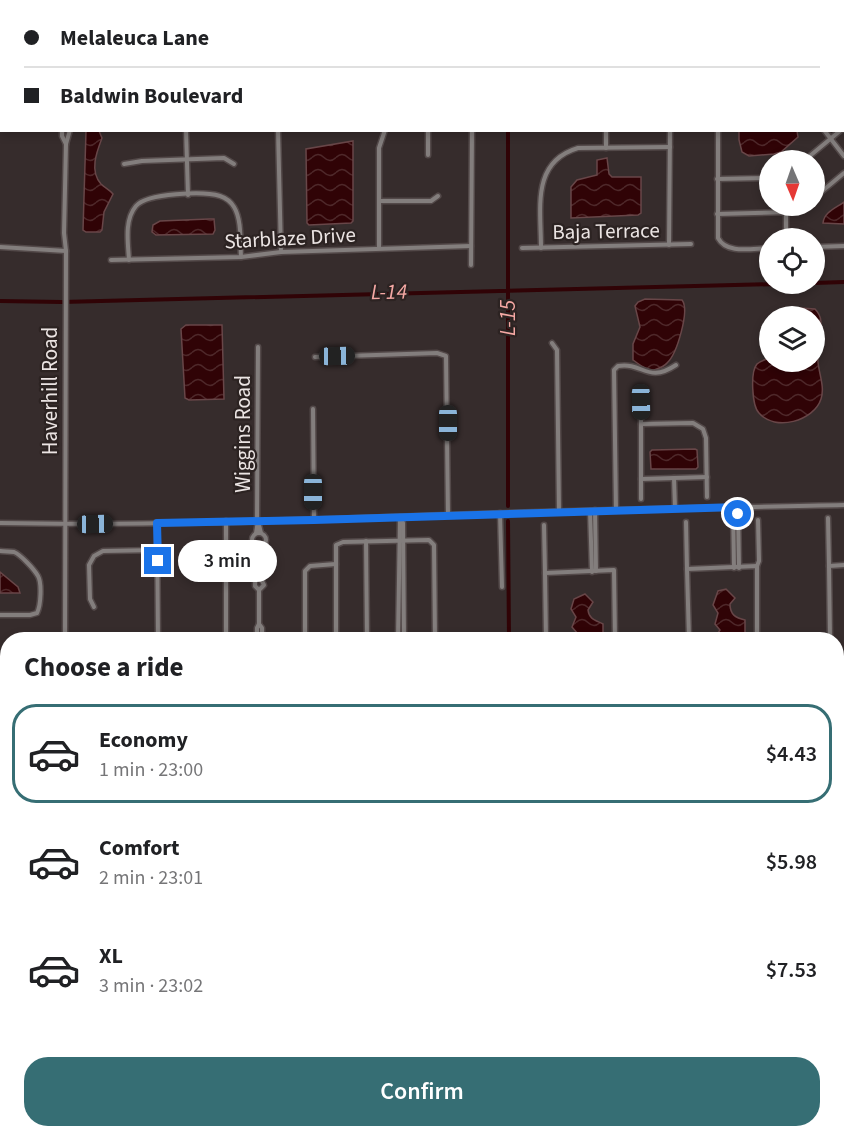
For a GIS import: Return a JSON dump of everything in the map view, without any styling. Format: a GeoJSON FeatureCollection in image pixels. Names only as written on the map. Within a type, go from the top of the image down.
{"type":"FeatureCollection","features":[{"type":"Feature","properties":{"kind":"street","name":"Haverhill Road"},"geometry":{"type":"LineString","coordinates":[[62,132],[66,144]]}},
{"type":"Feature","properties":{"kind":"street","name":"Haverhill Road"},"geometry":{"type":"LineString","coordinates":[[65,632],[66,251],[64,232],[66,144],[69,132]]}},
{"type":"Feature","properties":{"kind":"street"},"geometry":{"type":"LineString","coordinates":[[186,132],[188,195]]}},
{"type":"Feature","properties":{"kind":"street"},"geometry":{"type":"LineString","coordinates":[[278,132],[281,252]]}},
{"type":"Feature","properties":{"kind":"street"},"geometry":{"type":"LineString","coordinates":[[379,248],[379,148],[384,132]]}},
{"type":"Feature","properties":{"kind":"street"},"geometry":{"type":"LineString","coordinates":[[428,132],[428,154]]}},
{"type":"Feature","properties":{"kind":"street"},"geometry":{"type":"LineString","coordinates":[[471,265],[472,132]]}},
{"type":"Feature","properties":{"kind":"street"},"geometry":{"type":"LineString","coordinates":[[606,132],[606,148]]}},
{"type":"Feature","properties":{"kind":"street"},"geometry":{"type":"LineString","coordinates":[[669,245],[670,132]]}},
{"type":"Feature","properties":{"kind":"street"},"geometry":{"type":"LineString","coordinates":[[718,132],[717,236],[725,247],[759,248]]}},
{"type":"Feature","properties":{"kind":"street"},"geometry":{"type":"LineString","coordinates":[[825,132],[844,156]]}},
{"type":"Feature","properties":{"kind":"street"},"geometry":{"type":"LineString","coordinates":[[818,150],[839,132]]}},
{"type":"Feature","properties":{"kind":"street"},"geometry":{"type":"LineString","coordinates":[[541,248],[543,182],[550,166],[565,152],[578,148],[670,147]]}},
{"type":"Feature","properties":{"kind":"street"},"geometry":{"type":"LineString","coordinates":[[124,164],[224,158],[234,164]]}},
{"type":"Feature","properties":{"kind":"street"},"geometry":{"type":"LineString","coordinates":[[825,189],[844,173]]}},
{"type":"Feature","properties":{"kind":"street"},"geometry":{"type":"LineString","coordinates":[[717,179],[759,178]]}},
{"type":"Feature","properties":{"kind":"street"},"geometry":{"type":"LineString","coordinates":[[129,260],[128,222],[137,204],[156,197],[188,195],[220,196],[229,200],[238,217],[241,257]]}},
{"type":"Feature","properties":{"kind":"street"},"geometry":{"type":"LineString","coordinates":[[380,201],[430,201],[438,196]]}},
{"type":"Feature","properties":{"kind":"street"},"geometry":{"type":"LineString","coordinates":[[717,214],[759,213]]}},
{"type":"Feature","properties":{"kind":"street","name":"Baja Terrace"},"geometry":{"type":"LineString","coordinates":[[522,248],[691,244]]}},
{"type":"Feature","properties":{"kind":"street","name":"Starblaze Drive"},"geometry":{"type":"LineString","coordinates":[[111,260],[241,257],[281,252],[471,246]]}},
{"type":"Feature","properties":{"kind":"street"},"geometry":{"type":"LineString","coordinates":[[825,247],[844,246]]}},
{"type":"Feature","properties":{"kind":"street"},"geometry":{"type":"LineString","coordinates":[[0,247],[66,251]]}},
{"type":"Feature","properties":{"kind":"street"},"geometry":{"type":"LineString","coordinates":[[552,343],[557,350],[559,512]]}},
{"type":"Feature","properties":{"kind":"street","name":"Wiggins Road"},"geometry":{"type":"LineString","coordinates":[[258,347],[259,533]]}},
{"type":"Feature","properties":{"kind":"street"},"geometry":{"type":"LineString","coordinates":[[315,357],[437,353],[446,356],[448,515]]}},
{"type":"Feature","properties":{"kind":"street"},"geometry":{"type":"LineString","coordinates":[[616,510],[614,370],[618,366],[627,365],[647,372],[663,373],[676,366]]}},
{"type":"Feature","properties":{"kind":"street"},"geometry":{"type":"LineString","coordinates":[[641,402],[641,499]]}},
{"type":"Feature","properties":{"kind":"street"},"geometry":{"type":"LineString","coordinates":[[313,409],[314,520]]}},
{"type":"Feature","properties":{"kind":"street"},"geometry":{"type":"LineString","coordinates":[[641,424],[687,423],[704,429],[707,497]]}},
{"type":"Feature","properties":{"kind":"street"},"geometry":{"type":"LineString","coordinates":[[641,479],[707,477]]}},
{"type":"Feature","properties":{"kind":"street"},"geometry":{"type":"LineString","coordinates":[[674,478],[675,508]]}},
{"type":"Feature","properties":{"kind":"street"},"geometry":{"type":"LineString","coordinates":[[0,524],[66,525],[314,520],[844,505]]}},
{"type":"Feature","properties":{"kind":"street"},"geometry":{"type":"LineString","coordinates":[[736,507],[736,568]]}},
{"type":"Feature","properties":{"kind":"street"},"geometry":{"type":"LineString","coordinates":[[592,511],[594,572]]}},
{"type":"Feature","properties":{"kind":"street"},"geometry":{"type":"LineString","coordinates":[[500,513],[502,587]]}},
{"type":"Feature","properties":{"kind":"street"},"geometry":{"type":"LineString","coordinates":[[400,517],[403,523],[401,591],[404,632]]}},
{"type":"Feature","properties":{"kind":"street"},"geometry":{"type":"LineString","coordinates":[[828,518],[830,632]]}},
{"type":"Feature","properties":{"kind":"street"},"geometry":{"type":"LineString","coordinates":[[757,632],[758,520]]}},
{"type":"Feature","properties":{"kind":"street"},"geometry":{"type":"LineString","coordinates":[[226,521],[226,632]]}},
{"type":"Feature","properties":{"kind":"street"},"geometry":{"type":"LineString","coordinates":[[686,522],[689,632]]}},
{"type":"Feature","properties":{"kind":"street"},"geometry":{"type":"LineString","coordinates":[[157,523],[158,632]]}},
{"type":"Feature","properties":{"kind":"street"},"geometry":{"type":"LineString","coordinates":[[544,525],[546,632]]}},
{"type":"Feature","properties":{"kind":"street"},"geometry":{"type":"LineString","coordinates":[[256,632],[259,624],[259,590],[255,586],[256,546],[252,541],[259,533],[266,540],[261,546],[264,585],[259,590]]}},
{"type":"Feature","properties":{"kind":"street"},"geometry":{"type":"LineString","coordinates":[[336,632],[336,548],[338,543],[401,539],[429,540],[434,545],[435,632]]}},
{"type":"Feature","properties":{"kind":"street"},"geometry":{"type":"LineString","coordinates":[[366,541],[367,632]]}},
{"type":"Feature","properties":{"kind":"street"},"geometry":{"type":"LineString","coordinates":[[256,546],[261,546]]}},
{"type":"Feature","properties":{"kind":"street"},"geometry":{"type":"LineString","coordinates":[[94,607],[90,599],[89,565],[94,556],[103,551],[158,550]]}},
{"type":"Feature","properties":{"kind":"street"},"geometry":{"type":"LineString","coordinates":[[0,551],[17,554],[38,575],[39,580],[37,613],[0,615]]}},
{"type":"Feature","properties":{"kind":"street"},"geometry":{"type":"LineString","coordinates":[[305,632],[305,570],[310,566],[336,564]]}},
{"type":"Feature","properties":{"kind":"street"},"geometry":{"type":"LineString","coordinates":[[829,566],[844,565]]}},
{"type":"Feature","properties":{"kind":"street"},"geometry":{"type":"LineString","coordinates":[[687,569],[757,566]]}},
{"type":"Feature","properties":{"kind":"street"},"geometry":{"type":"LineString","coordinates":[[545,573],[614,570],[615,632]]}},
{"type":"Feature","properties":{"kind":"street"},"geometry":{"type":"LineString","coordinates":[[398,632],[401,591]]}},
{"type":"Feature","properties":{"kind":"street"},"geometry":{"type":"LineString","coordinates":[[259,624],[262,632]]}},
{"type":"Feature","properties":{"kind":"water"},"geometry":{"type":"Polygon","coordinates":[[[86,132],[99,132],[102,138],[95,161],[95,173],[101,184],[113,194],[104,212],[102,230],[86,232],[83,230],[86,132]]]}},
{"type":"Feature","properties":{"kind":"water"},"geometry":{"type":"Polygon","coordinates":[[[739,132],[797,132],[798,137],[783,150],[759,150],[759,155],[749,156],[742,152],[739,132]]]}},
{"type":"Feature","properties":{"kind":"water"},"geometry":{"type":"Polygon","coordinates":[[[353,141],[353,221],[351,223],[309,225],[307,223],[306,149],[353,141]]]}},
{"type":"Feature","properties":{"kind":"water"},"geometry":{"type":"Polygon","coordinates":[[[607,158],[609,174],[612,177],[641,177],[641,213],[571,218],[571,187],[577,180],[597,175],[597,160],[607,158]]]}},
{"type":"Feature","properties":{"kind":"water"},"geometry":{"type":"Polygon","coordinates":[[[844,202],[844,224],[823,223],[828,213],[844,202]]]}},
{"type":"Feature","properties":{"kind":"water"},"geometry":{"type":"Polygon","coordinates":[[[214,219],[213,234],[156,235],[152,232],[153,225],[160,221],[214,219]]]}},
{"type":"Feature","properties":{"kind":"water"},"geometry":{"type":"Polygon","coordinates":[[[645,299],[682,300],[684,305],[683,322],[675,351],[666,364],[654,370],[645,368],[633,360],[633,344],[640,327],[635,306],[645,299]]]}},
{"type":"Feature","properties":{"kind":"water"},"geometry":{"type":"Polygon","coordinates":[[[186,325],[222,325],[224,399],[189,400],[185,398],[181,329],[186,325]]]}},
{"type":"Feature","properties":{"kind":"water"},"geometry":{"type":"Polygon","coordinates":[[[759,362],[759,372],[820,372],[822,394],[817,407],[803,418],[793,421],[784,423],[766,419],[759,413],[753,397],[753,374],[759,362]]]}},
{"type":"Feature","properties":{"kind":"water"},"geometry":{"type":"Polygon","coordinates":[[[652,450],[697,450],[698,467],[696,469],[651,469],[650,452],[652,450]]]}},
{"type":"Feature","properties":{"kind":"water"},"geometry":{"type":"Polygon","coordinates":[[[0,572],[18,587],[20,593],[0,593],[0,572]]]}},
{"type":"Feature","properties":{"kind":"water"},"geometry":{"type":"Polygon","coordinates":[[[726,589],[735,598],[730,608],[736,617],[745,620],[745,632],[719,632],[720,630],[715,624],[718,613],[713,605],[718,591],[726,589]]]}},
{"type":"Feature","properties":{"kind":"water"},"geometry":{"type":"Polygon","coordinates":[[[585,594],[593,602],[588,610],[593,619],[603,624],[603,632],[576,632],[572,627],[576,617],[571,609],[574,599],[585,594]]]}},
{"type":"Feature","properties":{"kind":"waterway","name":"L-15"},"geometry":{"type":"LineString","coordinates":[[508,132],[508,506]]}},
{"type":"Feature","properties":{"kind":"waterway","name":"L-14"},"geometry":{"type":"LineString","coordinates":[[825,283],[844,282]]}},
{"type":"Feature","properties":{"kind":"waterway","name":"L-14"},"geometry":{"type":"LineString","coordinates":[[0,301],[62,302],[759,284]]}},
{"type":"Feature","properties":{"kind":"waterway","name":"L-15"},"geometry":{"type":"LineString","coordinates":[[508,521],[509,632]]}},
{"type":"Feature","properties":{"kind":"route"},"geometry":{"type":"LineString","coordinates":[[158,561],[157,523],[738,507],[738,514]]}}]}
